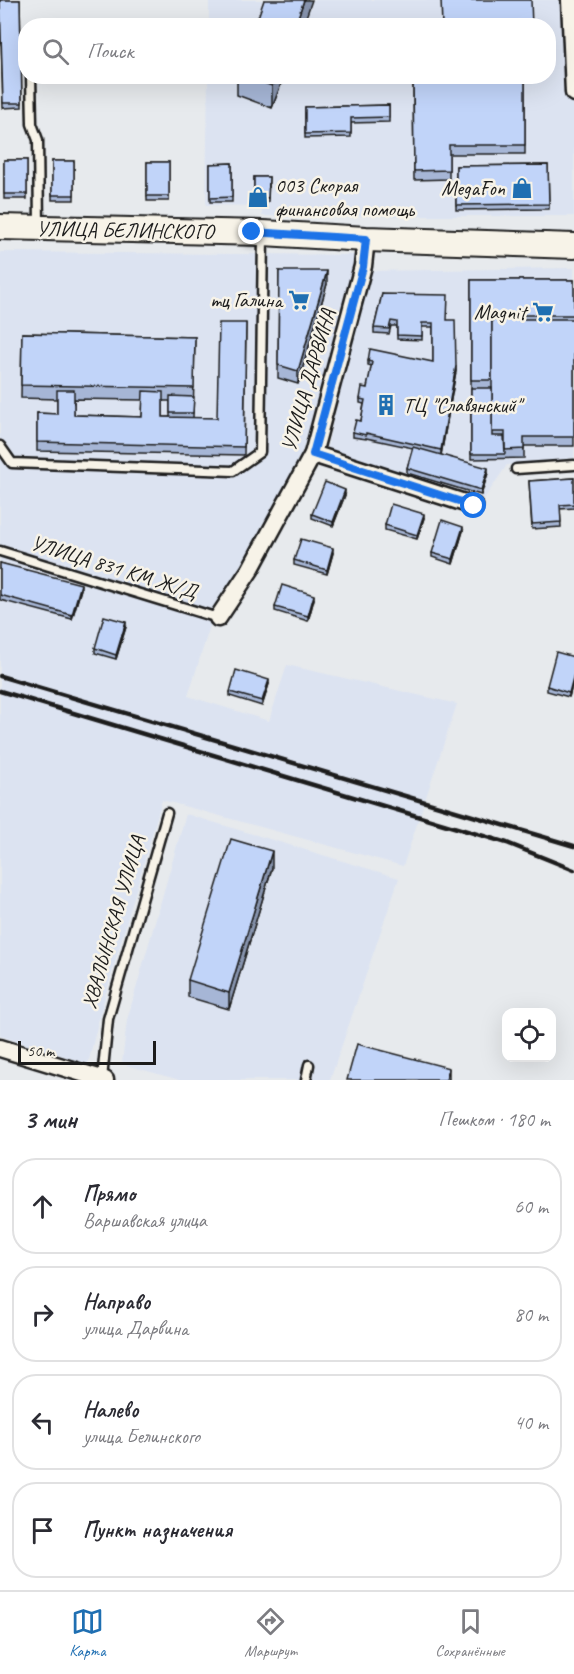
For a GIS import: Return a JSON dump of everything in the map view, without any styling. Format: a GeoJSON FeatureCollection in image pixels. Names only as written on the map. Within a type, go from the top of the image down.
{"type":"FeatureCollection","features":[{"type":"Feature","properties":{"kind":"street"},"geometry":{"type":"LineString","coordinates":[[570,0],[574,93]]}},
{"type":"Feature","properties":{"kind":"street","name":"УЛИЦА БЕЛИНСКОГО"},"geometry":{"type":"LineString","coordinates":[[0,227],[263,233],[574,246]]}},
{"type":"Feature","properties":{"kind":"street","name":"УЛИЦА ДАРВИНА"},"geometry":{"type":"LineString","coordinates":[[218,618],[250,570],[313,454],[363,267],[366,239]]}},
{"type":"Feature","properties":{"kind":"street"},"geometry":{"type":"LineString","coordinates":[[313,454],[474,506]]}},
{"type":"Feature","properties":{"kind":"street"},"geometry":{"type":"LineString","coordinates":[[0,1048],[103,1080]]}},
{"type":"Feature","properties":{"kind":"lane"},"geometry":{"type":"LineString","coordinates":[[32,84],[32,124],[38,140],[39,228]]}},
{"type":"Feature","properties":{"kind":"lane"},"geometry":{"type":"LineString","coordinates":[[0,446],[12,464],[233,471],[260,452],[263,233]]}},
{"type":"Feature","properties":{"kind":"lane"},"geometry":{"type":"LineString","coordinates":[[516,469],[574,465]]}},
{"type":"Feature","properties":{"kind":"lane","name":"УЛИЦА 831 КМ Ж/Д"},"geometry":{"type":"LineString","coordinates":[[0,551],[218,618]]}},
{"type":"Feature","properties":{"kind":"lane","name":"ХВАЛЫНСКАЯ УЛИЦА"},"geometry":{"type":"LineString","coordinates":[[103,1080],[108,1019],[166,813]]}},
{"type":"Feature","properties":{"kind":"lane"},"geometry":{"type":"LineString","coordinates":[[306,1080],[309,1065]]}},
{"type":"Feature","properties":{"kind":"shaded area"},"geometry":{"type":"Polygon","coordinates":[[[209,0],[574,0],[574,216],[262,216],[262,206],[206,205],[208,84],[556,84],[556,18],[209,18],[209,0]]]}},
{"type":"Feature","properties":{"kind":"shaded area"},"geometry":{"type":"Polygon","coordinates":[[[0,252],[358,255],[358,270],[302,452],[210,626],[188,696],[269,721],[287,665],[457,704],[403,866],[162,800],[100,1014],[88,1064],[0,1036],[0,252]]]}},
{"type":"Feature","properties":{"kind":"shaded area"},"geometry":{"type":"Polygon","coordinates":[[[574,268],[574,458],[507,465],[484,499],[326,452],[366,271],[574,268]]]}},
{"type":"Feature","properties":{"kind":"shaded area"},"geometry":{"type":"Polygon","coordinates":[[[186,814],[399,878],[330,1080],[180,1080],[122,1064],[127,1020],[186,814]]]}},
{"type":"Feature","properties":{"kind":"building"},"geometry":{"type":"Polygon","coordinates":[[[0,0],[20,0],[18,84],[22,84],[22,103],[3,103],[0,0]]]}},
{"type":"Feature","properties":{"kind":"building"},"geometry":{"type":"Polygon","coordinates":[[[264,0],[304,0],[298,18],[258,18],[264,0]]]}},
{"type":"Feature","properties":{"kind":"building"},"geometry":{"type":"Polygon","coordinates":[[[441,0],[531,0],[532,18],[442,18],[441,0]]]}},
{"type":"Feature","properties":{"kind":"building"},"geometry":{"type":"Polygon","coordinates":[[[413,84],[525,84],[525,145],[449,145],[449,170],[414,171],[413,84]]]}},
{"type":"Feature","properties":{"kind":"building"},"geometry":{"type":"Polygon","coordinates":[[[389,105],[389,117],[351,118],[351,133],[305,134],[305,107],[389,105]]]}},
{"type":"Feature","properties":{"kind":"building"},"geometry":{"type":"Polygon","coordinates":[[[4,160],[27,160],[27,194],[4,194],[4,160]]]}},
{"type":"Feature","properties":{"kind":"building"},"geometry":{"type":"Polygon","coordinates":[[[52,161],[74,161],[74,195],[52,195],[52,161]]]}},
{"type":"Feature","properties":{"kind":"building"},"geometry":{"type":"Polygon","coordinates":[[[147,162],[169,162],[169,196],[147,196],[147,162]]]}},
{"type":"Feature","properties":{"kind":"building"},"geometry":{"type":"Polygon","coordinates":[[[232,163],[232,197],[210,198],[210,164],[232,163]]]}},
{"type":"Feature","properties":{"kind":"building"},"geometry":{"type":"Polygon","coordinates":[[[548,165],[549,204],[456,205],[456,166],[548,165]]]}},
{"type":"Feature","properties":{"kind":"building"},"geometry":{"type":"Polygon","coordinates":[[[254,177],[269,177],[268,198],[254,197],[254,177]]]}},
{"type":"Feature","properties":{"kind":"building"},"geometry":{"type":"Polygon","coordinates":[[[279,271],[327,271],[298,371],[278,365],[279,271]]]}},
{"type":"Feature","properties":{"kind":"building"},"geometry":{"type":"Polygon","coordinates":[[[471,280],[574,280],[574,315],[492,315],[492,380],[471,380],[471,280]]]}},
{"type":"Feature","properties":{"kind":"building"},"geometry":{"type":"Polygon","coordinates":[[[382,294],[448,295],[447,320],[455,320],[456,366],[441,450],[353,432],[356,420],[361,421],[365,400],[360,399],[362,387],[367,388],[372,362],[368,361],[370,349],[433,362],[433,323],[422,323],[422,336],[397,335],[397,322],[391,321],[389,329],[374,328],[382,294]]]}},
{"type":"Feature","properties":{"kind":"building"},"geometry":{"type":"Polygon","coordinates":[[[492,319],[574,319],[574,437],[524,437],[524,449],[505,450],[505,432],[492,432],[492,319]]]}},
{"type":"Feature","properties":{"kind":"building"},"geometry":{"type":"Polygon","coordinates":[[[219,323],[246,323],[244,447],[37,442],[37,413],[57,414],[57,390],[74,390],[74,415],[142,417],[143,391],[163,392],[163,417],[217,418],[219,323]]]}},
{"type":"Feature","properties":{"kind":"building"},"geometry":{"type":"Polygon","coordinates":[[[22,333],[195,337],[194,388],[21,385],[22,333]]]}},
{"type":"Feature","properties":{"kind":"building"},"geometry":{"type":"Polygon","coordinates":[[[471,388],[492,388],[492,436],[504,436],[505,454],[471,454],[471,388]]]}},
{"type":"Feature","properties":{"kind":"building"},"geometry":{"type":"Polygon","coordinates":[[[170,396],[194,397],[193,413],[170,413],[170,396]]]}},
{"type":"Feature","properties":{"kind":"building"},"geometry":{"type":"Polygon","coordinates":[[[413,447],[488,468],[481,490],[407,468],[413,447]]]}},
{"type":"Feature","properties":{"kind":"building"},"geometry":{"type":"Polygon","coordinates":[[[574,478],[574,504],[560,505],[561,522],[532,524],[529,481],[574,478]]]}},
{"type":"Feature","properties":{"kind":"building"},"geometry":{"type":"Polygon","coordinates":[[[325,482],[345,490],[333,522],[312,514],[325,482]]]}},
{"type":"Feature","properties":{"kind":"building"},"geometry":{"type":"Polygon","coordinates":[[[391,504],[424,514],[417,535],[385,525],[391,504]]]}},
{"type":"Feature","properties":{"kind":"building"},"geometry":{"type":"Polygon","coordinates":[[[442,520],[463,527],[453,559],[432,553],[442,520]]]}},
{"type":"Feature","properties":{"kind":"building"},"geometry":{"type":"Polygon","coordinates":[[[301,539],[333,548],[327,570],[294,560],[301,539]]]}},
{"type":"Feature","properties":{"kind":"building"},"geometry":{"type":"Polygon","coordinates":[[[0,563],[81,584],[72,615],[0,595],[0,563]]]}},
{"type":"Feature","properties":{"kind":"building"},"geometry":{"type":"Polygon","coordinates":[[[282,585],[314,595],[308,616],[275,607],[282,585]]]}},
{"type":"Feature","properties":{"kind":"building"},"geometry":{"type":"Polygon","coordinates":[[[104,616],[126,622],[116,655],[95,648],[104,616]]]}},
{"type":"Feature","properties":{"kind":"building"},"geometry":{"type":"Polygon","coordinates":[[[556,652],[574,657],[574,674],[569,693],[547,686],[556,652]]]}},
{"type":"Feature","properties":{"kind":"building"},"geometry":{"type":"Polygon","coordinates":[[[236,670],[269,680],[262,701],[230,692],[236,670]]]}},
{"type":"Feature","properties":{"kind":"building"},"geometry":{"type":"Polygon","coordinates":[[[231,839],[272,851],[229,993],[188,980],[231,839]]]}},
{"type":"Feature","properties":{"kind":"building"},"geometry":{"type":"Polygon","coordinates":[[[357,1044],[449,1068],[446,1080],[347,1080],[357,1044]]]}},
{"type":"Feature","properties":{"kind":"railway"},"geometry":{"type":"LineString","coordinates":[[0,676],[574,846]]}},
{"type":"Feature","properties":{"kind":"railway"},"geometry":{"type":"LineString","coordinates":[[0,691],[507,843],[574,870]]}},
{"type":"Feature","properties":{"kind":"place","name":"MegaFon"},"geometry":{"type":"Point","coordinates":[522,188]}},
{"type":"Feature","properties":{"kind":"place","name":"003 Скорая финансовая помощь"},"geometry":{"type":"Point","coordinates":[258,197]}},
{"type":"Feature","properties":{"kind":"place","name":"тц Галина"},"geometry":{"type":"Point","coordinates":[299,300]}},
{"type":"Feature","properties":{"kind":"place","name":"Magnit"},"geometry":{"type":"Point","coordinates":[543,312]}},
{"type":"Feature","properties":{"kind":"place","name":"ТЦ \"Славянский\""},"geometry":{"type":"Point","coordinates":[386,405]}},
{"type":"Feature","properties":{"kind":"route"},"geometry":{"type":"LineString","coordinates":[[252,232],[366,239],[363,267],[313,454],[474,506]]}}]}
